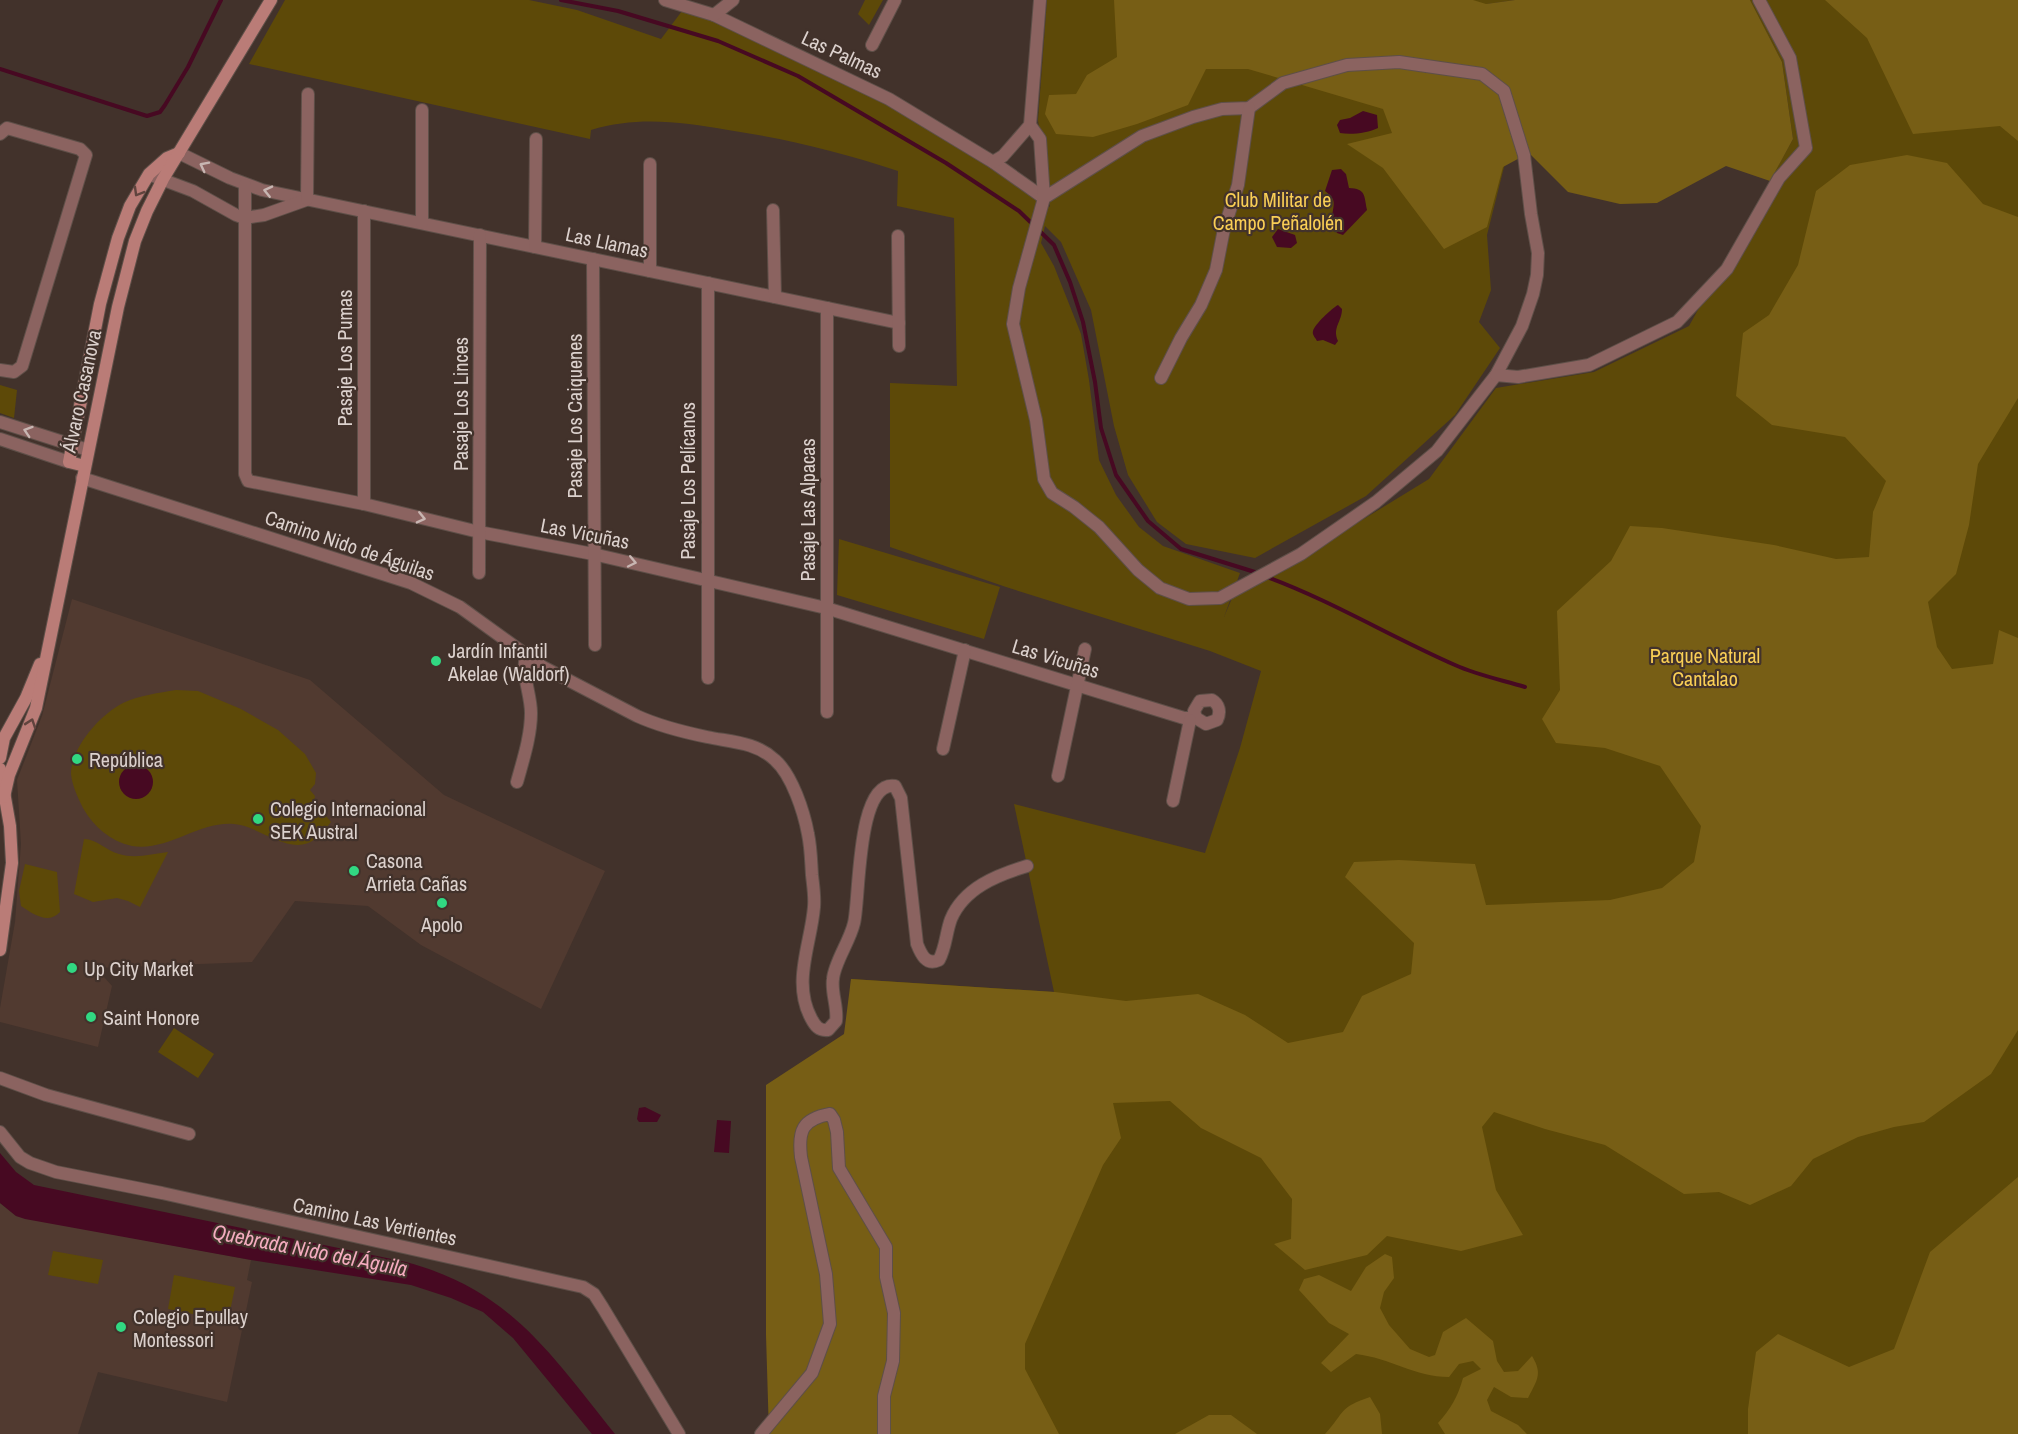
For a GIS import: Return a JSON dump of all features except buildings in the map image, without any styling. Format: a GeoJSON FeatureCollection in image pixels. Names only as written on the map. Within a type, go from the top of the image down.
{"type":"FeatureCollection","features":[{"type":"Feature","properties":{"kind":"street","name":"Álvaro Casanova"},"geometry":{"type":"LineString","coordinates":[[4,797],[9,775],[36,708],[125,275],[147,211],[271,0]]}},
{"type":"Feature","properties":{"kind":"street","name":"Las Palmas"},"geometry":{"type":"LineString","coordinates":[[665,0],[714,15],[889,99],[993,162],[1044,198]]}},
{"type":"Feature","properties":{"kind":"street"},"geometry":{"type":"LineString","coordinates":[[714,15],[733,0]]}},
{"type":"Feature","properties":{"kind":"street"},"geometry":{"type":"LineString","coordinates":[[872,45],[895,0]]}},
{"type":"Feature","properties":{"kind":"street"},"geometry":{"type":"LineString","coordinates":[[993,162],[1003,156],[1030,125],[1040,0]]}},
{"type":"Feature","properties":{"kind":"street"},"geometry":{"type":"LineString","coordinates":[[1496,375],[1518,377],[1589,365],[1677,322],[1727,269],[1779,178],[1806,148],[1790,58],[1759,0]]}},
{"type":"Feature","properties":{"kind":"street"},"geometry":{"type":"LineString","coordinates":[[1030,125],[1040,139],[1044,198],[1019,288],[1013,324],[1036,420],[1044,479],[1052,493],[1074,507],[1099,528],[1138,570],[1160,588],[1189,599],[1220,598],[1301,554],[1376,502],[1437,451],[1496,375],[1526,315],[1533,294],[1538,254],[1524,155],[1504,91],[1482,74],[1399,62],[1347,65],[1283,83],[1249,108],[1222,109],[1142,136],[1044,198]]}},
{"type":"Feature","properties":{"kind":"street"},"geometry":{"type":"LineString","coordinates":[[149,174],[193,191],[244,218],[264,215],[307,199],[308,94]]}},
{"type":"Feature","properties":{"kind":"street"},"geometry":{"type":"LineString","coordinates":[[1161,378],[1201,305],[1215,270],[1224,229],[1238,185],[1249,108]]}},
{"type":"Feature","properties":{"kind":"street"},"geometry":{"type":"LineString","coordinates":[[422,110],[422,223]]}},
{"type":"Feature","properties":{"kind":"street"},"geometry":{"type":"LineString","coordinates":[[0,134],[7,128],[80,149],[86,155],[22,366],[14,372],[0,370]]}},
{"type":"Feature","properties":{"kind":"street"},"geometry":{"type":"LineString","coordinates":[[535,247],[536,139]]}},
{"type":"Feature","properties":{"kind":"street","name":"Álvaro Casanova"},"geometry":{"type":"LineString","coordinates":[[69,462],[107,271],[130,206],[149,174],[167,159],[179,153]]}},
{"type":"Feature","properties":{"kind":"street","name":"Las Llamas"},"geometry":{"type":"LineString","coordinates":[[179,153],[245,185],[899,323]]}},
{"type":"Feature","properties":{"kind":"street"},"geometry":{"type":"LineString","coordinates":[[650,164],[650,271]]}},
{"type":"Feature","properties":{"kind":"street","name":"Las Vicuñas"},"geometry":{"type":"LineString","coordinates":[[245,185],[245,477],[251,483],[364,504],[479,532],[593,554],[826,608],[1193,719],[1173,801]]}},
{"type":"Feature","properties":{"kind":"street"},"geometry":{"type":"LineString","coordinates":[[773,210],[775,297]]}},
{"type":"Feature","properties":{"kind":"street","name":"Pasaje Los Pumas"},"geometry":{"type":"LineString","coordinates":[[364,211],[364,504]]}},
{"type":"Feature","properties":{"kind":"street","name":"Pasaje Los Linces"},"geometry":{"type":"LineString","coordinates":[[479,573],[480,235]]}},
{"type":"Feature","properties":{"kind":"street"},"geometry":{"type":"LineString","coordinates":[[898,236],[899,346]]}},
{"type":"Feature","properties":{"kind":"street","name":"Pasaje Los Caiquenes"},"geometry":{"type":"LineString","coordinates":[[593,259],[595,645]]}},
{"type":"Feature","properties":{"kind":"street","name":"Pasaje Los Pelícanos"},"geometry":{"type":"LineString","coordinates":[[708,283],[706,579],[708,678]]}},
{"type":"Feature","properties":{"kind":"street","name":"Pasaje Las Alpacas"},"geometry":{"type":"LineString","coordinates":[[827,308],[827,712]]}},
{"type":"Feature","properties":{"kind":"street"},"geometry":{"type":"LineString","coordinates":[[0,422],[88,450]]}},
{"type":"Feature","properties":{"kind":"street"},"geometry":{"type":"LineString","coordinates":[[0,439],[69,462],[84,472]]}},
{"type":"Feature","properties":{"kind":"street","name":"Camino Nido de Águilas"},"geometry":{"type":"LineString","coordinates":[[84,472],[411,583],[470,613],[526,656],[637,716],[684,731],[757,748],[776,760],[782,767],[796,796],[806,822],[811,847],[815,904],[802,990],[808,1013],[819,1029],[828,1030],[836,1021],[833,976],[854,926],[858,897],[858,867],[866,822],[883,787],[895,786],[901,798],[917,944],[926,960],[931,962],[939,960],[945,947],[951,920],[966,897],[989,881],[1027,866]]}},
{"type":"Feature","properties":{"kind":"street","name":"Álvaro Casanova"},"geometry":{"type":"LineString","coordinates":[[0,758],[2,737],[26,698],[49,646]]}},
{"type":"Feature","properties":{"kind":"street"},"geometry":{"type":"LineString","coordinates":[[1058,776],[1085,649]]}},
{"type":"Feature","properties":{"kind":"street"},"geometry":{"type":"LineString","coordinates":[[943,749],[965,650]]}},
{"type":"Feature","properties":{"kind":"street"},"geometry":{"type":"LineString","coordinates":[[517,782],[531,721],[531,704],[525,667],[526,656]]}},
{"type":"Feature","properties":{"kind":"street"},"geometry":{"type":"LineString","coordinates":[[2,737],[22,744]]}},
{"type":"Feature","properties":{"kind":"street","name":"Álvaro Casanova"},"geometry":{"type":"LineString","coordinates":[[0,769],[10,826],[12,863],[0,950]]}},
{"type":"Feature","properties":{"kind":"street"},"geometry":{"type":"LineString","coordinates":[[0,1078],[46,1095],[189,1134]]}},
{"type":"Feature","properties":{"kind":"street"},"geometry":{"type":"LineString","coordinates":[[761,1434],[812,1373],[830,1324],[826,1274],[799,1140],[803,1127],[816,1116],[830,1114],[837,1132],[838,1168],[886,1247],[886,1277],[894,1313],[893,1361],[884,1396],[884,1434]]}},
{"type":"Feature","properties":{"kind":"street","name":"Camino Las Vertientes"},"geometry":{"type":"LineString","coordinates":[[0,1132],[20,1157],[56,1172],[162,1193],[583,1287],[594,1294],[680,1434]]}},
{"type":"Feature","properties":{"kind":"shaded area","name":"Colegio Internacional SEK Austral"},"geometry":{"type":"Polygon","coordinates":[[[72,599],[310,680],[444,795],[605,871],[541,1009],[421,945],[368,906],[295,901],[252,962],[96,968],[112,986],[98,1047],[0,1022],[0,1008],[15,922],[21,844],[17,780],[42,716],[72,599]]]}},
{"type":"Feature","properties":{"kind":"shaded area","name":"Colegio Epullay Montessori"},"geometry":{"type":"Polygon","coordinates":[[[0,1203],[16,1216],[251,1260],[247,1280],[252,1282],[227,1402],[98,1372],[78,1434],[0,1434],[0,1203]]]}},
{"type":"Feature","properties":{"kind":"green space"},"geometry":{"type":"Polygon","coordinates":[[[285,0],[529,0],[577,10],[661,39],[685,7],[816,65],[986,159],[1050,207],[1038,120],[1047,0],[1515,0],[1487,4],[1507,155],[1487,235],[1491,290],[1479,322],[1500,348],[1455,415],[1366,496],[1255,558],[1186,544],[1157,522],[1128,475],[1114,426],[1091,310],[1061,242],[1045,226],[1041,243],[1054,266],[1081,334],[1099,460],[1116,495],[1139,527],[1163,546],[1240,573],[1224,617],[1233,596],[1287,566],[1429,479],[1496,388],[1594,372],[1689,326],[1793,139],[1782,62],[1750,0],[2018,0],[2018,1434],[781,1434],[829,1367],[851,979],[1054,992],[1014,804],[1205,853],[1240,748],[1261,671],[1210,651],[1006,587],[890,547],[890,383],[957,386],[954,218],[897,206],[898,171],[793,142],[676,123],[643,122],[608,126],[591,130],[590,139],[249,64],[285,0]]]}},
{"type":"Feature","properties":{"kind":"green space"},"geometry":{"type":"Polygon","coordinates":[[[865,0],[883,0],[869,25],[858,14],[865,0]]]}},
{"type":"Feature","properties":{"kind":"green space"},"geometry":{"type":"Polygon","coordinates":[[[1114,0],[1473,0],[1486,4],[1515,0],[1750,0],[1782,62],[1793,139],[1770,181],[1726,166],[1657,203],[1620,204],[1568,192],[1529,153],[1503,167],[1487,227],[1444,249],[1383,168],[1347,144],[1392,133],[1383,109],[1248,69],[1206,69],[1188,105],[1093,137],[1056,134],[1045,114],[1049,95],[1076,94],[1087,75],[1117,57],[1114,0]]]}},
{"type":"Feature","properties":{"kind":"green space"},"geometry":{"type":"Polygon","coordinates":[[[1825,0],[2018,0],[2018,141],[2000,126],[1913,134],[1867,38],[1825,0]]]}},
{"type":"Feature","properties":{"kind":"green space","name":"Parque Natural Cantalao"},"geometry":{"type":"Polygon","coordinates":[[[1907,155],[1947,163],[1983,204],[2018,217],[2018,398],[1978,464],[1969,525],[1956,574],[1928,602],[1937,647],[1952,669],[1993,664],[1999,630],[2018,638],[2018,1030],[1991,1074],[1924,1122],[1858,1137],[1813,1159],[1791,1186],[1750,1205],[1719,1192],[1684,1194],[1605,1145],[1494,1112],[1482,1127],[1496,1190],[1523,1235],[1461,1251],[1387,1236],[1367,1255],[1305,1270],[1274,1244],[1291,1239],[1292,1199],[1261,1158],[1201,1128],[1170,1101],[1113,1103],[1121,1138],[1103,1165],[1025,1344],[1025,1369],[1059,1434],[769,1434],[766,1335],[766,1085],[844,1034],[851,979],[1055,992],[1126,1001],[1198,994],[1245,1015],[1288,1043],[1343,1032],[1362,996],[1411,974],[1414,943],[1345,877],[1354,862],[1399,860],[1475,864],[1486,905],[1610,900],[1662,888],[1694,862],[1701,826],[1660,766],[1605,748],[1556,743],[1542,719],[1560,690],[1557,611],[1611,561],[1630,526],[1662,528],[1774,545],[1836,559],[1869,557],[1873,512],[1886,481],[1845,437],[1772,425],[1736,396],[1743,333],[1769,315],[1798,265],[1816,191],[1850,165],[1907,155]]]}},
{"type":"Feature","properties":{"kind":"green space"},"geometry":{"type":"Polygon","coordinates":[[[0,385],[17,390],[14,418],[0,413],[0,385]]]}},
{"type":"Feature","properties":{"kind":"green space"},"geometry":{"type":"Polygon","coordinates":[[[839,539],[1000,587],[984,639],[837,595],[839,539]]]}},
{"type":"Feature","properties":{"kind":"green space"},"geometry":{"type":"Polygon","coordinates":[[[176,690],[198,691],[241,709],[278,730],[305,754],[316,773],[315,784],[310,790],[315,796],[314,802],[331,822],[315,839],[306,844],[296,845],[285,843],[243,826],[221,824],[158,845],[132,846],[110,837],[92,821],[83,808],[71,774],[76,753],[89,732],[114,708],[129,700],[176,690]]]}},
{"type":"Feature","properties":{"kind":"green space"},"geometry":{"type":"Polygon","coordinates":[[[84,839],[131,856],[168,852],[140,907],[117,898],[93,902],[74,894],[84,839]]]}},
{"type":"Feature","properties":{"kind":"green space"},"geometry":{"type":"Polygon","coordinates":[[[25,864],[57,872],[60,912],[55,916],[40,917],[21,906],[19,891],[25,864]]]}},
{"type":"Feature","properties":{"kind":"green space"},"geometry":{"type":"Polygon","coordinates":[[[174,1028],[214,1054],[198,1078],[158,1052],[174,1028]]]}},
{"type":"Feature","properties":{"kind":"green space"},"geometry":{"type":"Polygon","coordinates":[[[2018,1177],[2018,1434],[1748,1434],[1748,1409],[1756,1352],[1778,1334],[1849,1367],[1894,1349],[1930,1252],[2018,1177]]]}},
{"type":"Feature","properties":{"kind":"green space"},"geometry":{"type":"Polygon","coordinates":[[[53,1251],[103,1260],[98,1284],[48,1275],[53,1251]]]}},
{"type":"Feature","properties":{"kind":"green space"},"geometry":{"type":"Polygon","coordinates":[[[1385,1254],[1392,1257],[1394,1278],[1384,1292],[1380,1308],[1389,1325],[1410,1349],[1429,1357],[1435,1355],[1443,1332],[1466,1318],[1493,1341],[1497,1361],[1504,1372],[1518,1371],[1532,1356],[1538,1377],[1528,1398],[1511,1397],[1494,1387],[1487,1400],[1491,1411],[1518,1425],[1527,1434],[1445,1434],[1438,1423],[1447,1413],[1463,1378],[1481,1369],[1473,1361],[1459,1364],[1449,1377],[1425,1374],[1380,1359],[1356,1354],[1331,1372],[1321,1363],[1349,1334],[1329,1323],[1299,1290],[1304,1279],[1319,1275],[1351,1291],[1366,1267],[1385,1254]]]}},
{"type":"Feature","properties":{"kind":"green space"},"geometry":{"type":"Polygon","coordinates":[[[174,1275],[235,1287],[228,1321],[168,1309],[174,1275]]]}},
{"type":"Feature","properties":{"kind":"green space"},"geometry":{"type":"Polygon","coordinates":[[[1370,1397],[1380,1414],[1382,1434],[1325,1434],[1347,1407],[1370,1397]]]}},
{"type":"Feature","properties":{"kind":"green space"},"geometry":{"type":"Polygon","coordinates":[[[1209,1415],[1231,1415],[1257,1434],[1175,1434],[1209,1415]]]}},
{"type":"Feature","properties":{"kind":"water"},"geometry":{"type":"Polygon","coordinates":[[[1363,111],[1377,115],[1378,128],[1359,133],[1340,133],[1337,125],[1340,120],[1363,111]]]}},
{"type":"Feature","properties":{"kind":"water"},"geometry":{"type":"Polygon","coordinates":[[[1341,169],[1346,174],[1349,188],[1359,190],[1363,194],[1367,210],[1343,235],[1337,233],[1333,226],[1333,200],[1325,191],[1332,170],[1341,169]]]}},
{"type":"Feature","properties":{"kind":"water"},"geometry":{"type":"Polygon","coordinates":[[[1278,229],[1295,235],[1297,243],[1291,248],[1277,247],[1272,237],[1278,229]]]}},
{"type":"Feature","properties":{"kind":"water"},"geometry":{"type":"Polygon","coordinates":[[[1338,305],[1342,309],[1342,314],[1336,332],[1338,341],[1335,345],[1323,340],[1317,341],[1313,334],[1314,328],[1338,305]]]}},
{"type":"Feature","properties":{"kind":"water"},"geometry":{"type":"Polygon","coordinates":[[[136,765],[148,770],[153,782],[148,794],[136,799],[124,794],[119,782],[124,770],[136,765]]]}},
{"type":"Feature","properties":{"kind":"water"},"geometry":{"type":"Polygon","coordinates":[[[645,1107],[661,1115],[657,1122],[639,1122],[637,1119],[639,1108],[645,1107]]]}},
{"type":"Feature","properties":{"kind":"water"},"geometry":{"type":"Polygon","coordinates":[[[717,1120],[731,1121],[729,1153],[714,1152],[717,1120]]]}},
{"type":"Feature","properties":{"kind":"water","name":"Quebrada Nido del Águila"},"geometry":{"type":"Polygon","coordinates":[[[0,1153],[16,1172],[34,1185],[406,1262],[443,1274],[474,1290],[501,1308],[526,1329],[548,1352],[615,1434],[592,1434],[513,1338],[483,1312],[451,1298],[411,1285],[251,1260],[25,1219],[16,1216],[0,1203],[0,1153]]]}},
{"type":"Feature","properties":{"kind":"waterway"},"geometry":{"type":"LineString","coordinates":[[0,69],[147,116],[160,112],[188,67],[221,0]]}},
{"type":"Feature","properties":{"kind":"waterway"},"geometry":{"type":"LineString","coordinates":[[561,0],[618,11],[718,41],[798,76],[946,163],[1019,211],[1054,245],[1070,282],[1083,322],[1101,428],[1116,475],[1148,521],[1181,549],[1258,573]]}},
{"type":"Feature","properties":{"kind":"waterway"},"geometry":{"type":"LineString","coordinates":[[1267,577],[1315,597],[1455,665],[1525,687]]}},
{"type":"Feature","properties":{"kind":"place","name":"Jardín Infantil Akelae (Waldorf)"},"geometry":{"type":"Point","coordinates":[436,661]}},
{"type":"Feature","properties":{"kind":"place","name":"República"},"geometry":{"type":"Point","coordinates":[77,759]}},
{"type":"Feature","properties":{"kind":"place","name":"Colegio Internacional SEK Austral"},"geometry":{"type":"Point","coordinates":[258,819]}},
{"type":"Feature","properties":{"kind":"place","name":"Casona Arrieta Cañas"},"geometry":{"type":"Point","coordinates":[354,871]}},
{"type":"Feature","properties":{"kind":"place","name":"Apolo"},"geometry":{"type":"Point","coordinates":[442,903]}},
{"type":"Feature","properties":{"kind":"place","name":"Up City Market"},"geometry":{"type":"Point","coordinates":[72,968]}},
{"type":"Feature","properties":{"kind":"place","name":"Saint Honore"},"geometry":{"type":"Point","coordinates":[91,1017]}},
{"type":"Feature","properties":{"kind":"place","name":"Colegio Epullay Montessori"},"geometry":{"type":"Point","coordinates":[121,1327]}},
{"type":"Feature","properties":{"kind":"park label","name":"Club Militar de Campo Peñalolén"},"geometry":{"type":"Point","coordinates":[1278,210]}}]}
